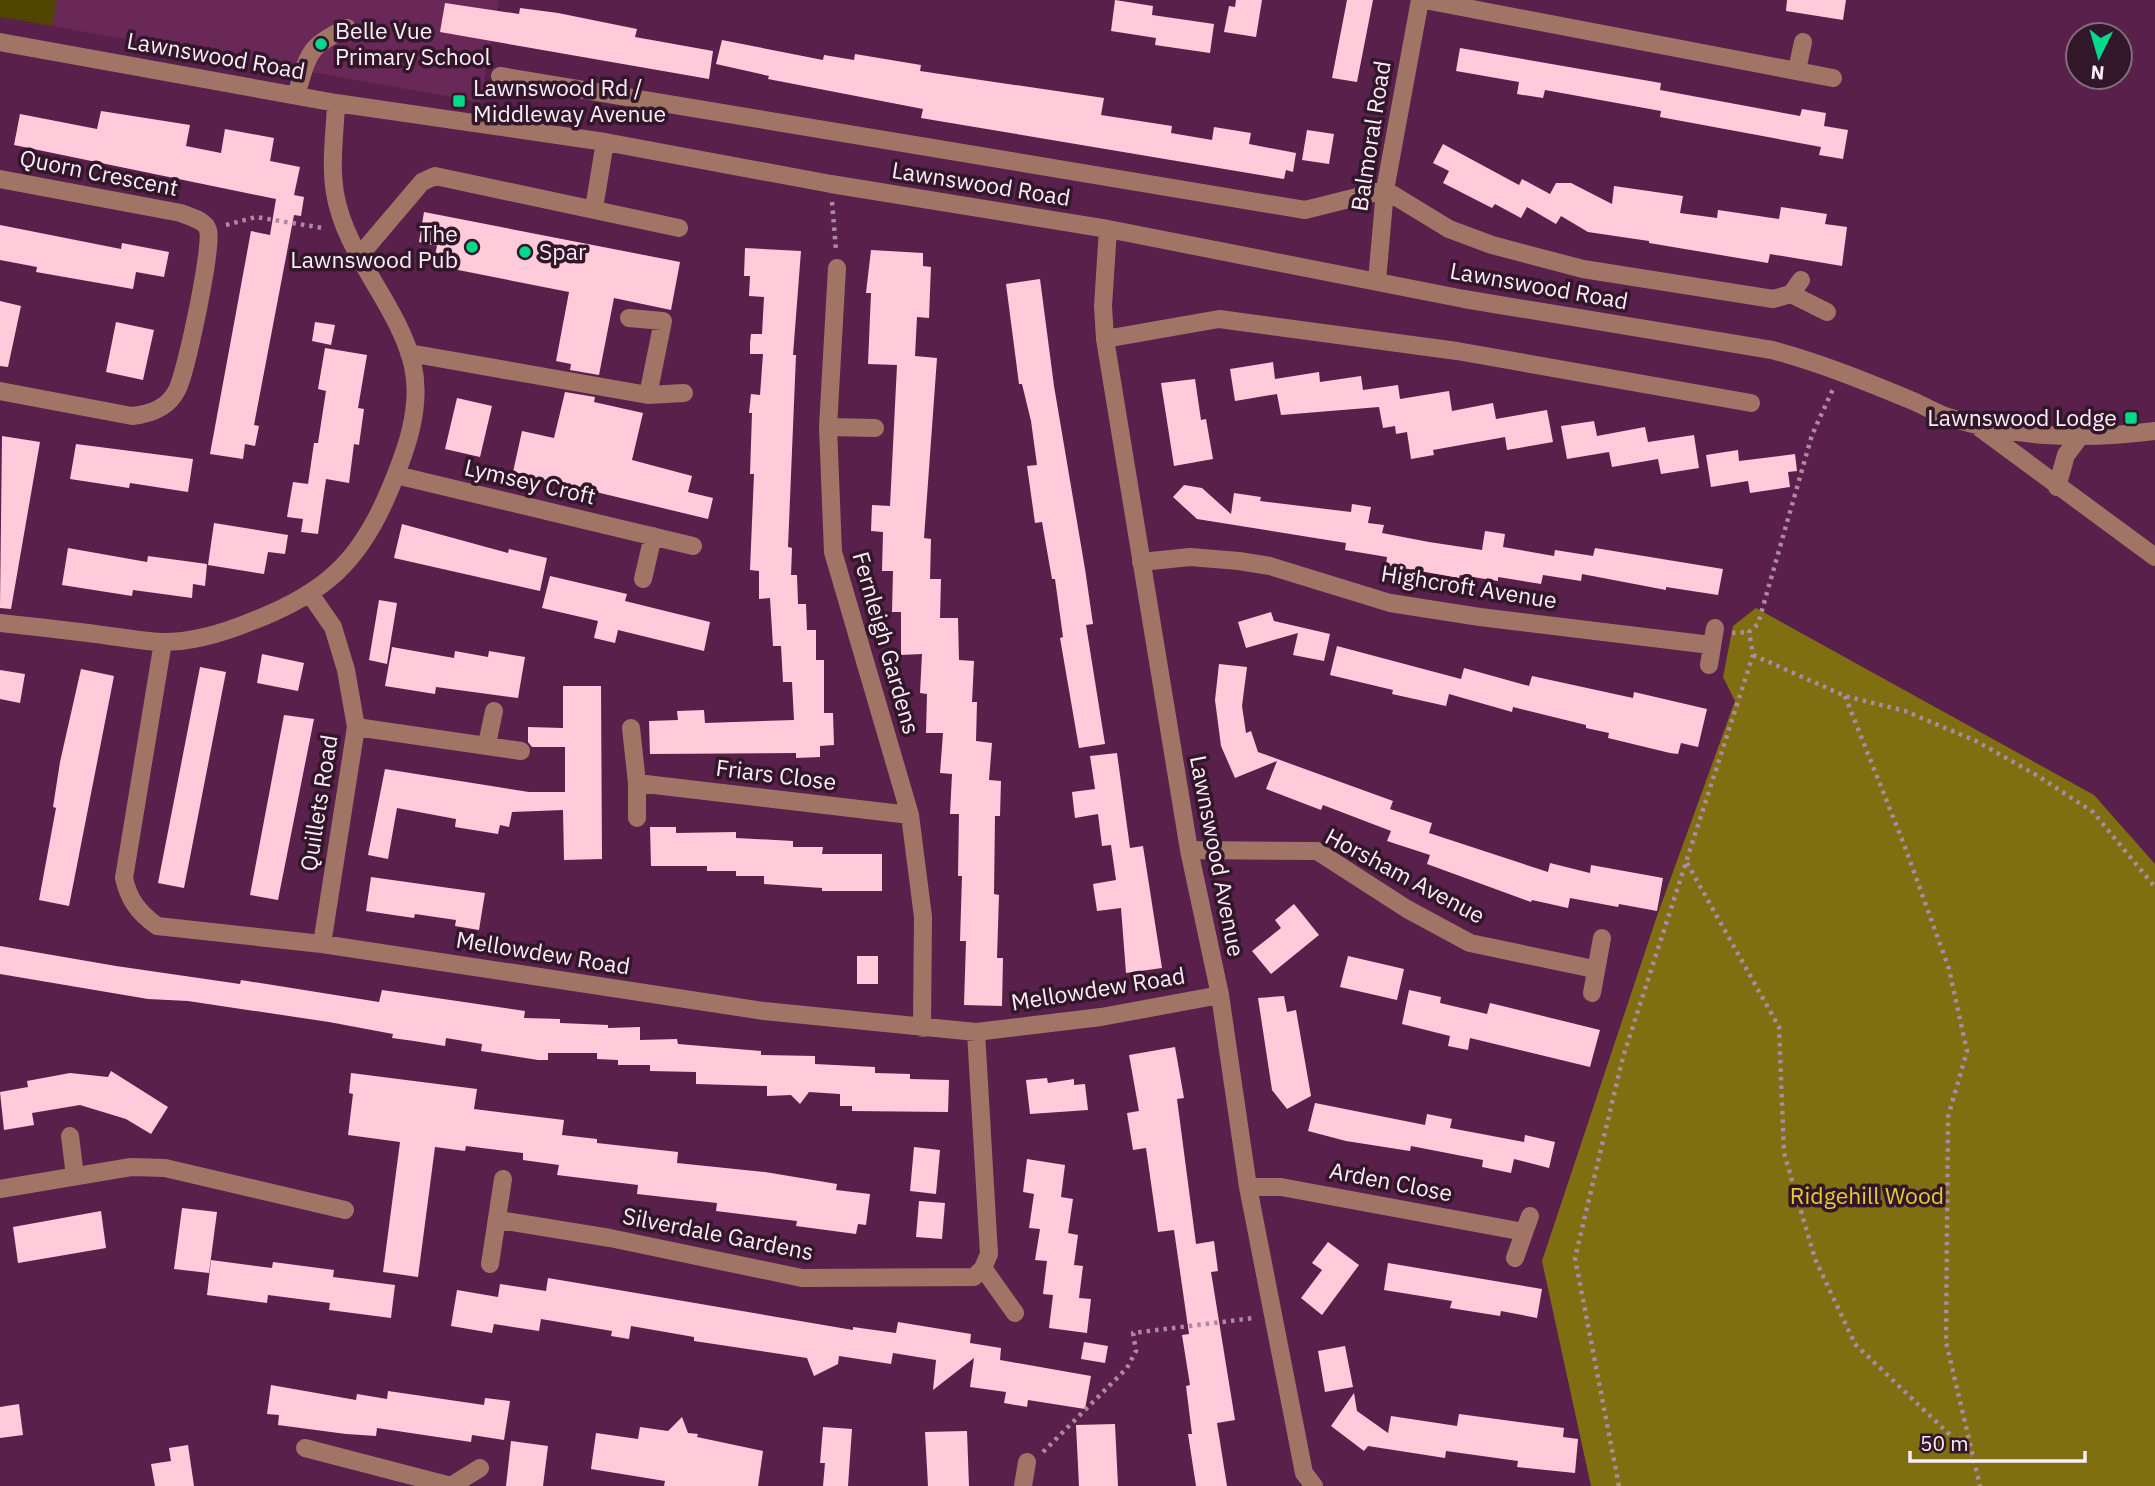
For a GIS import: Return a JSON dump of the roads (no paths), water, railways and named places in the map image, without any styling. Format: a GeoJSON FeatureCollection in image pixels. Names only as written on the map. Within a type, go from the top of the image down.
{"type":"FeatureCollection","features":[{"type":"Feature","properties":{"kind":"street"},"geometry":{"type":"LineString","coordinates":[[1422,0],[1833,78]]}},
{"type":"Feature","properties":{"kind":"street","name":"Balmoral Road"},"geometry":{"type":"LineString","coordinates":[[1377,281],[1384,190],[1422,0]]}},
{"type":"Feature","properties":{"kind":"street"},"geometry":{"type":"LineString","coordinates":[[296,95],[310,50],[323,39],[347,28]]}},
{"type":"Feature","properties":{"kind":"street","name":"Lawnswood Road"},"geometry":{"type":"LineString","coordinates":[[0,42],[336,103],[605,142],[831,184],[1108,229],[1464,299],[1772,351],[1813,361],[1944,415],[1976,425]]}},
{"type":"Feature","properties":{"kind":"street"},"geometry":{"type":"LineString","coordinates":[[1797,70],[1803,42]]}},
{"type":"Feature","properties":{"kind":"street"},"geometry":{"type":"LineString","coordinates":[[500,76],[1305,210],[1384,190],[1449,229],[1492,245],[1583,269],[1773,299],[1796,287],[1827,313]]}},
{"type":"Feature","properties":{"kind":"street"},"geometry":{"type":"LineString","coordinates":[[0,623],[163,642],[227,631],[286,609],[310,594],[358,550],[380,513],[396,475],[411,428],[416,401],[409,353],[360,255],[335,194],[333,168],[336,103]]}},
{"type":"Feature","properties":{"kind":"street"},"geometry":{"type":"LineString","coordinates":[[594,208],[605,142]]}},
{"type":"Feature","properties":{"kind":"street"},"geometry":{"type":"LineString","coordinates":[[360,255],[422,182],[435,176],[679,228]]}},
{"type":"Feature","properties":{"kind":"street","name":"Quorn Crescent"},"geometry":{"type":"LineString","coordinates":[[0,179],[181,213],[203,223],[208,230],[208,253],[183,370],[177,390],[167,403],[152,414],[132,416],[0,391]]}},
{"type":"Feature","properties":{"kind":"street","name":"Lawnswood Avenue"},"geometry":{"type":"LineString","coordinates":[[1108,229],[1103,306],[1105,339],[1141,562],[1189,850],[1220,995],[1248,1187],[1304,1473],[1314,1486]]}},
{"type":"Feature","properties":{"kind":"street","name":"Fernleigh Gardens"},"geometry":{"type":"LineString","coordinates":[[837,268],[828,427],[833,552],[910,815],[923,917],[922,1028]]}},
{"type":"Feature","properties":{"kind":"street"},"geometry":{"type":"LineString","coordinates":[[629,318],[663,321],[648,395]]}},
{"type":"Feature","properties":{"kind":"street"},"geometry":{"type":"LineString","coordinates":[[1105,339],[1219,319],[1457,351],[1751,402]]}},
{"type":"Feature","properties":{"kind":"street"},"geometry":{"type":"LineString","coordinates":[[409,353],[648,395],[684,393]]}},
{"type":"Feature","properties":{"kind":"street"},"geometry":{"type":"LineString","coordinates":[[1976,425],[2024,433],[2081,435],[2155,431]]}},
{"type":"Feature","properties":{"kind":"street"},"geometry":{"type":"LineString","coordinates":[[1976,425],[2155,557]]}},
{"type":"Feature","properties":{"kind":"street"},"geometry":{"type":"LineString","coordinates":[[828,427],[875,428]]}},
{"type":"Feature","properties":{"kind":"street"},"geometry":{"type":"LineString","coordinates":[[2057,487],[2066,455],[2081,435]]}},
{"type":"Feature","properties":{"kind":"street","name":"Lymsey Croft"},"geometry":{"type":"LineString","coordinates":[[396,475],[693,546]]}},
{"type":"Feature","properties":{"kind":"street"},"geometry":{"type":"LineString","coordinates":[[643,579],[653,536]]}},
{"type":"Feature","properties":{"kind":"street","name":"Highcroft Avenue"},"geometry":{"type":"LineString","coordinates":[[1141,562],[1190,557],[1239,561],[1270,566],[1390,603],[1479,617],[1713,636],[1709,665]]}},
{"type":"Feature","properties":{"kind":"street","name":"Quillets Road"},"geometry":{"type":"LineString","coordinates":[[310,594],[333,627],[346,670],[356,727],[323,944]]}},
{"type":"Feature","properties":{"kind":"street","name":"Mellowdew Road"},"geometry":{"type":"LineString","coordinates":[[163,642],[124,878],[129,899],[142,915],[157,926],[323,944],[764,1012],[976,1032],[1101,1017],[1220,995]]}},
{"type":"Feature","properties":{"kind":"street"},"geometry":{"type":"LineString","coordinates":[[487,744],[494,711]]}},
{"type":"Feature","properties":{"kind":"street"},"geometry":{"type":"LineString","coordinates":[[356,727],[521,751]]}},
{"type":"Feature","properties":{"kind":"street"},"geometry":{"type":"LineString","coordinates":[[631,728],[637,783],[637,818]]}},
{"type":"Feature","properties":{"kind":"street","name":"Friars Close"},"geometry":{"type":"LineString","coordinates":[[637,783],[910,815]]}},
{"type":"Feature","properties":{"kind":"street","name":"Horsham Avenue"},"geometry":{"type":"LineString","coordinates":[[1189,850],[1317,851],[1407,909],[1470,943],[1594,969]]}},
{"type":"Feature","properties":{"kind":"street"},"geometry":{"type":"LineString","coordinates":[[1592,993],[1594,969],[1602,938]]}},
{"type":"Feature","properties":{"kind":"street"},"geometry":{"type":"LineString","coordinates":[[976,1032],[989,1254],[983,1268],[1015,1313]]}},
{"type":"Feature","properties":{"kind":"street"},"geometry":{"type":"LineString","coordinates":[[70,1136],[75,1176]]}},
{"type":"Feature","properties":{"kind":"street"},"geometry":{"type":"LineString","coordinates":[[0,1189],[131,1167],[165,1168],[345,1210]]}},
{"type":"Feature","properties":{"kind":"street"},"geometry":{"type":"LineString","coordinates":[[491,1264],[503,1179]]}},
{"type":"Feature","properties":{"kind":"street","name":"Arden Close"},"geometry":{"type":"LineString","coordinates":[[1248,1187],[1282,1187],[1527,1224],[1515,1258]]}},
{"type":"Feature","properties":{"kind":"street","name":"Silverdale Gardens"},"geometry":{"type":"LineString","coordinates":[[499,1220],[610,1238],[802,1278],[956,1279],[974,1277],[983,1268]]}},
{"type":"Feature","properties":{"kind":"street"},"geometry":{"type":"LineString","coordinates":[[305,1448],[451,1486],[480,1468]]}},
{"type":"Feature","properties":{"kind":"street"},"geometry":{"type":"LineString","coordinates":[[1023,1486],[1027,1462]]}},
{"type":"Feature","properties":{"kind":"place","name":"Belle Vue Primary School"},"geometry":{"type":"Point","coordinates":[321,44]}},
{"type":"Feature","properties":{"kind":"place","name":"Lawnswood Rd / Middleway Avenue"},"geometry":{"type":"Point","coordinates":[459,101]}},
{"type":"Feature","properties":{"kind":"place","name":"The Lawnswood Pub"},"geometry":{"type":"Point","coordinates":[472,247]}},
{"type":"Feature","properties":{"kind":"place","name":"Spar"},"geometry":{"type":"Point","coordinates":[525,252]}},
{"type":"Feature","properties":{"kind":"place","name":"Lawnswood Lodge"},"geometry":{"type":"Point","coordinates":[2131,418]}},
{"type":"Feature","properties":{"kind":"park label","name":"Ridgehill Wood"},"geometry":{"type":"Point","coordinates":[1867,1196]}}]}
